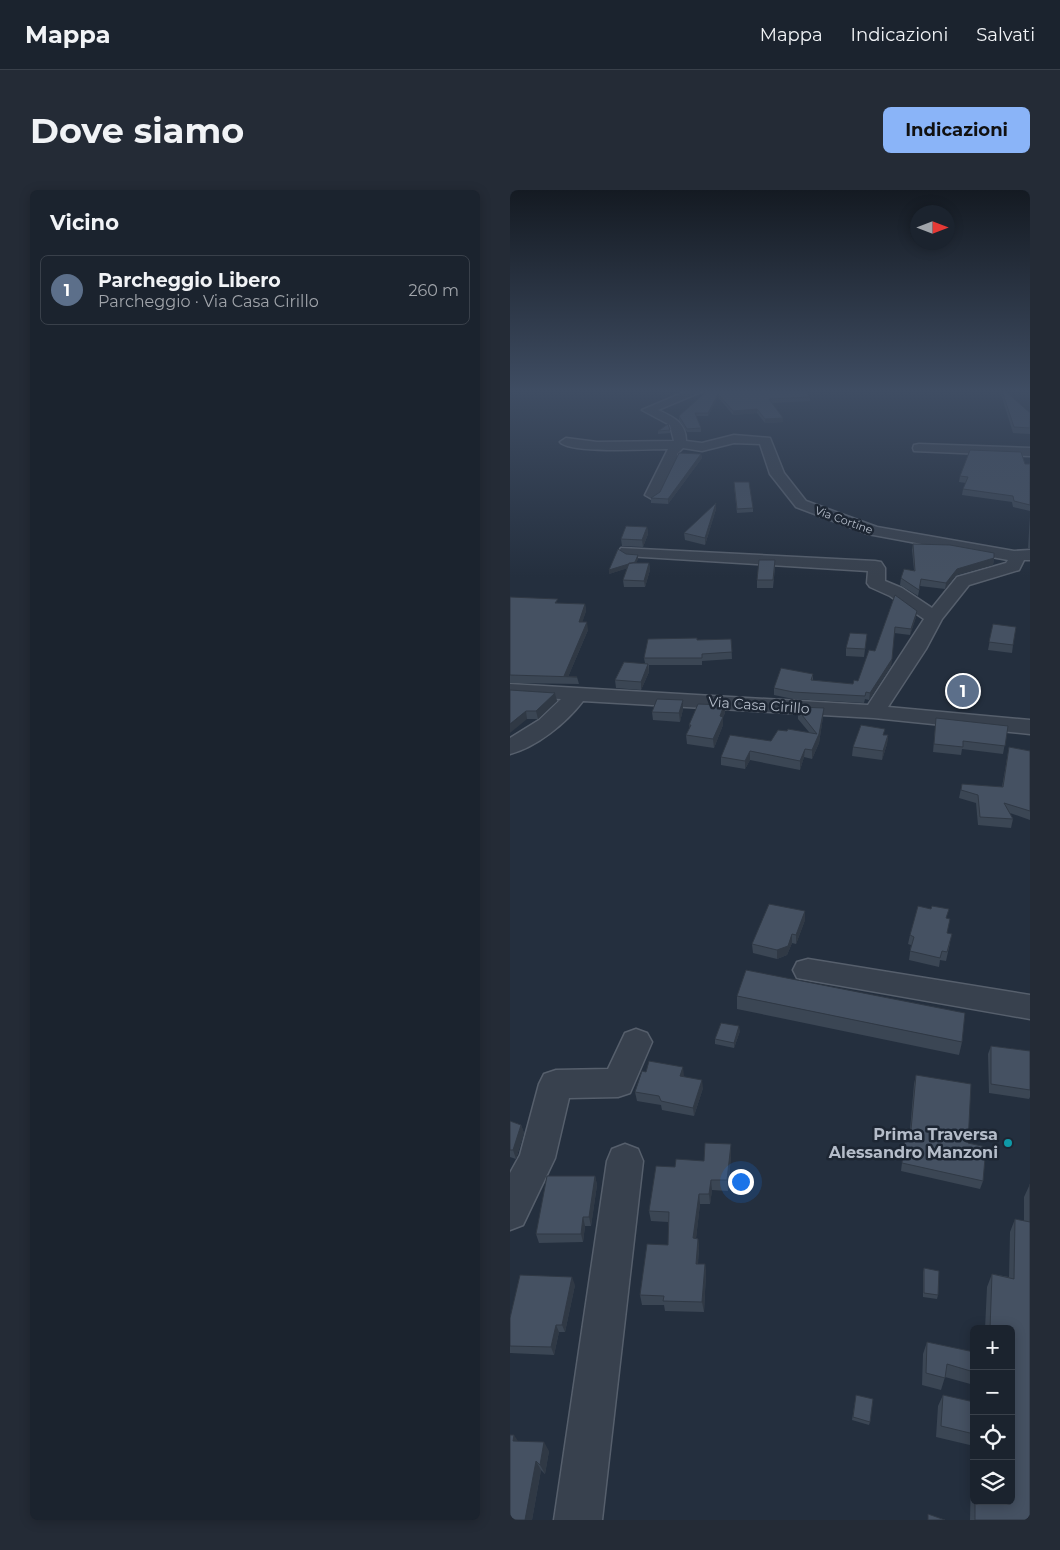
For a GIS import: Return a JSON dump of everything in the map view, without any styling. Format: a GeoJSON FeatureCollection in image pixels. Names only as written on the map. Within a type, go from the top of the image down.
{"type":"FeatureCollection","features":[{"type":"Feature","properties":{"kind":"street"},"geometry":{"type":"LineString","coordinates":[[652,495],[670,460],[671,453]]}},
{"type":"Feature","properties":{"kind":"street","name":"Via Cortine"},"geometry":{"type":"LineString","coordinates":[[769,453],[777,474],[801,504],[874,531],[1022,555]]}},
{"type":"Feature","properties":{"kind":"street"},"geometry":{"type":"LineString","coordinates":[[627,550],[875,566],[877,568],[876,583],[896,592],[934,617]]}},
{"type":"Feature","properties":{"kind":"street"},"geometry":{"type":"LineString","coordinates":[[874,712],[916,649],[934,617],[963,582],[969,578],[1013,566],[1022,555]]}},
{"type":"Feature","properties":{"kind":"street","name":"Via Casa Cirillo"},"geometry":{"type":"LineString","coordinates":[[510,690],[874,712],[1030,727]]}},
{"type":"Feature","properties":{"kind":"street"},"geometry":{"type":"LineString","coordinates":[[510,747],[546,726],[566,709],[577,694]]}},
{"type":"Feature","properties":{"kind":"street"},"geometry":{"type":"LineString","coordinates":[[808,970],[1030,1007]]}},
{"type":"Feature","properties":{"kind":"street"},"geometry":{"type":"LineString","coordinates":[[510,1212],[537,1158],[556,1084],[618,1083],[636,1042]]}},
{"type":"Feature","properties":{"kind":"street"},"geometry":{"type":"LineString","coordinates":[[578,1520],[625,1160]]}},
{"type":"Feature","properties":{"kind":"building"},"geometry":{"type":"Polygon","coordinates":[[[679,453],[701,454],[668,499],[651,498],[660,492],[679,453]]]}},
{"type":"Feature","properties":{"kind":"building"},"geometry":{"type":"Polygon","coordinates":[[[969,453],[1021,453],[1025,464],[1030,464],[1030,505],[1014,501],[1013,496],[963,489],[968,477],[960,476],[969,453]]]}},
{"type":"Feature","properties":{"kind":"building"},"geometry":{"type":"Polygon","coordinates":[[[734,482],[749,482],[753,508],[737,509],[734,482]]]}},
{"type":"Feature","properties":{"kind":"building"},"geometry":{"type":"Polygon","coordinates":[[[716,503],[705,538],[684,533],[716,503]]]}},
{"type":"Feature","properties":{"kind":"building"},"geometry":{"type":"Polygon","coordinates":[[[626,526],[647,527],[642,540],[621,539],[626,526]]]}},
{"type":"Feature","properties":{"kind":"building"},"geometry":{"type":"Polygon","coordinates":[[[913,544],[950,545],[994,553],[994,558],[957,569],[946,583],[921,579],[919,590],[901,578],[904,569],[915,571],[913,544]]]}},
{"type":"Feature","properties":{"kind":"building"},"geometry":{"type":"Polygon","coordinates":[[[618,549],[626,554],[638,555],[635,562],[609,570],[618,549]]]}},
{"type":"Feature","properties":{"kind":"building"},"geometry":{"type":"Polygon","coordinates":[[[759,560],[775,560],[773,580],[757,580],[759,560]]]}},
{"type":"Feature","properties":{"kind":"building"},"geometry":{"type":"Polygon","coordinates":[[[629,563],[649,563],[644,581],[623,580],[629,563]]]}},
{"type":"Feature","properties":{"kind":"building"},"geometry":{"type":"Polygon","coordinates":[[[895,595],[917,611],[911,629],[895,627],[892,659],[870,693],[866,692],[865,696],[793,692],[774,688],[781,668],[813,674],[811,680],[853,684],[854,680],[858,681],[869,650],[875,651],[895,595]]]}},
{"type":"Feature","properties":{"kind":"building"},"geometry":{"type":"Polygon","coordinates":[[[510,597],[558,599],[555,603],[585,604],[579,622],[587,622],[564,676],[577,677],[510,675],[510,597]]]}},
{"type":"Feature","properties":{"kind":"building"},"geometry":{"type":"Polygon","coordinates":[[[993,624],[1016,627],[1013,645],[989,642],[993,624]]]}},
{"type":"Feature","properties":{"kind":"building"},"geometry":{"type":"Polygon","coordinates":[[[850,633],[867,634],[865,649],[846,648],[850,633]]]}},
{"type":"Feature","properties":{"kind":"building"},"geometry":{"type":"Polygon","coordinates":[[[697,638],[697,640],[731,639],[732,652],[702,654],[702,658],[644,658],[648,639],[697,638]]]}},
{"type":"Feature","properties":{"kind":"building"},"geometry":{"type":"Polygon","coordinates":[[[624,662],[648,664],[641,682],[615,680],[624,662]]]}},
{"type":"Feature","properties":{"kind":"building"},"geometry":{"type":"Polygon","coordinates":[[[510,690],[555,693],[536,711],[526,711],[510,724],[510,690]]]}},
{"type":"Feature","properties":{"kind":"building"},"geometry":{"type":"Polygon","coordinates":[[[657,699],[683,700],[679,713],[652,712],[657,699]]]}},
{"type":"Feature","properties":{"kind":"building"},"geometry":{"type":"Polygon","coordinates":[[[698,704],[724,705],[720,716],[723,717],[713,739],[686,735],[698,704]]]}},
{"type":"Feature","properties":{"kind":"building"},"geometry":{"type":"Polygon","coordinates":[[[798,707],[824,708],[819,734],[812,750],[805,749],[800,761],[750,751],[745,761],[721,757],[730,735],[771,741],[778,730],[787,731],[788,729],[817,734],[798,710],[798,707]]]}},
{"type":"Feature","properties":{"kind":"building"},"geometry":{"type":"Polygon","coordinates":[[[936,718],[1008,726],[1005,746],[963,741],[963,747],[934,744],[936,718]]]}},
{"type":"Feature","properties":{"kind":"building"},"geometry":{"type":"Polygon","coordinates":[[[861,725],[885,729],[883,735],[888,735],[883,751],[853,747],[861,725]]]}},
{"type":"Feature","properties":{"kind":"building"},"geometry":{"type":"Polygon","coordinates":[[[1009,747],[1030,751],[1030,811],[1004,803],[1013,819],[980,817],[978,795],[961,790],[962,784],[1003,787],[1009,747]]]}},
{"type":"Feature","properties":{"kind":"building"},"geometry":{"type":"Polygon","coordinates":[[[769,904],[805,911],[796,935],[792,934],[788,946],[777,950],[752,944],[769,904]]]}},
{"type":"Feature","properties":{"kind":"building"},"geometry":{"type":"Polygon","coordinates":[[[918,906],[931,909],[932,906],[949,909],[946,918],[950,919],[947,933],[952,934],[947,952],[942,951],[940,958],[910,951],[914,937],[910,935],[918,906]]]}},
{"type":"Feature","properties":{"kind":"building"},"geometry":{"type":"Polygon","coordinates":[[[746,970],[965,1013],[962,1042],[737,996],[746,970]]]}},
{"type":"Feature","properties":{"kind":"building"},"geometry":{"type":"Polygon","coordinates":[[[721,1023],[739,1026],[734,1043],[715,1039],[721,1023]]]}},
{"type":"Feature","properties":{"kind":"building"},"geometry":{"type":"Polygon","coordinates":[[[991,1046],[1030,1051],[1030,1090],[991,1084],[991,1046]]]}},
{"type":"Feature","properties":{"kind":"building"},"geometry":{"type":"Polygon","coordinates":[[[649,1061],[683,1067],[680,1076],[702,1080],[693,1108],[661,1101],[659,1096],[635,1092],[642,1071],[646,1072],[649,1061]]]}},
{"type":"Feature","properties":{"kind":"building"},"geometry":{"type":"Polygon","coordinates":[[[916,1075],[971,1084],[968,1143],[986,1147],[983,1181],[902,1163],[906,1129],[911,1130],[916,1075]]]}},
{"type":"Feature","properties":{"kind":"building"},"geometry":{"type":"Polygon","coordinates":[[[510,1121],[521,1125],[513,1150],[510,1150],[510,1121]]]}},
{"type":"Feature","properties":{"kind":"building"},"geometry":{"type":"Polygon","coordinates":[[[705,1143],[731,1144],[727,1180],[711,1180],[709,1194],[699,1194],[693,1238],[698,1239],[696,1264],[705,1264],[702,1302],[663,1301],[664,1296],[640,1295],[647,1244],[668,1245],[669,1212],[649,1211],[656,1166],[675,1167],[676,1159],[704,1161],[705,1143]]]}},
{"type":"Feature","properties":{"kind":"building"},"geometry":{"type":"Polygon","coordinates":[[[547,1176],[595,1176],[589,1217],[583,1217],[581,1234],[536,1234],[547,1176]]]}},
{"type":"Feature","properties":{"kind":"building"},"geometry":{"type":"Polygon","coordinates":[[[1015,1219],[1030,1222],[1030,1520],[975,1520],[975,1505],[1015,1505],[1015,1325],[990,1325],[992,1274],[1014,1279],[1015,1219]]]}},
{"type":"Feature","properties":{"kind":"building"},"geometry":{"type":"Polygon","coordinates":[[[924,1268],[939,1271],[938,1295],[924,1293],[924,1268]]]}},
{"type":"Feature","properties":{"kind":"building"},"geometry":{"type":"Polygon","coordinates":[[[520,1275],[572,1277],[562,1325],[556,1325],[551,1347],[510,1346],[510,1318],[520,1275]]]}},
{"type":"Feature","properties":{"kind":"building"},"geometry":{"type":"Polygon","coordinates":[[[927,1342],[970,1351],[970,1371],[947,1364],[945,1378],[926,1373],[927,1342]]]}},
{"type":"Feature","properties":{"kind":"building"},"geometry":{"type":"Polygon","coordinates":[[[856,1395],[873,1399],[870,1422],[853,1417],[856,1395]]]}},
{"type":"Feature","properties":{"kind":"building"},"geometry":{"type":"Polygon","coordinates":[[[943,1395],[970,1401],[970,1433],[941,1426],[943,1395]]]}},
{"type":"Feature","properties":{"kind":"building"},"geometry":{"type":"Polygon","coordinates":[[[510,1435],[514,1435],[513,1441],[544,1442],[540,1465],[536,1461],[525,1520],[510,1520],[510,1435]]]}},
{"type":"Feature","properties":{"kind":"building"},"geometry":{"type":"Polygon","coordinates":[[[928,1514],[945,1520],[928,1520],[928,1514]]]}},
{"type":"Feature","properties":{"kind":"place","name":"Parcheggio Libero"},"geometry":{"type":"Point","coordinates":[963,691]}},
{"type":"Feature","properties":{"kind":"place","name":"Prima Traversa Alessandro Manzoni"},"geometry":{"type":"Point","coordinates":[1008,1143]}}]}
